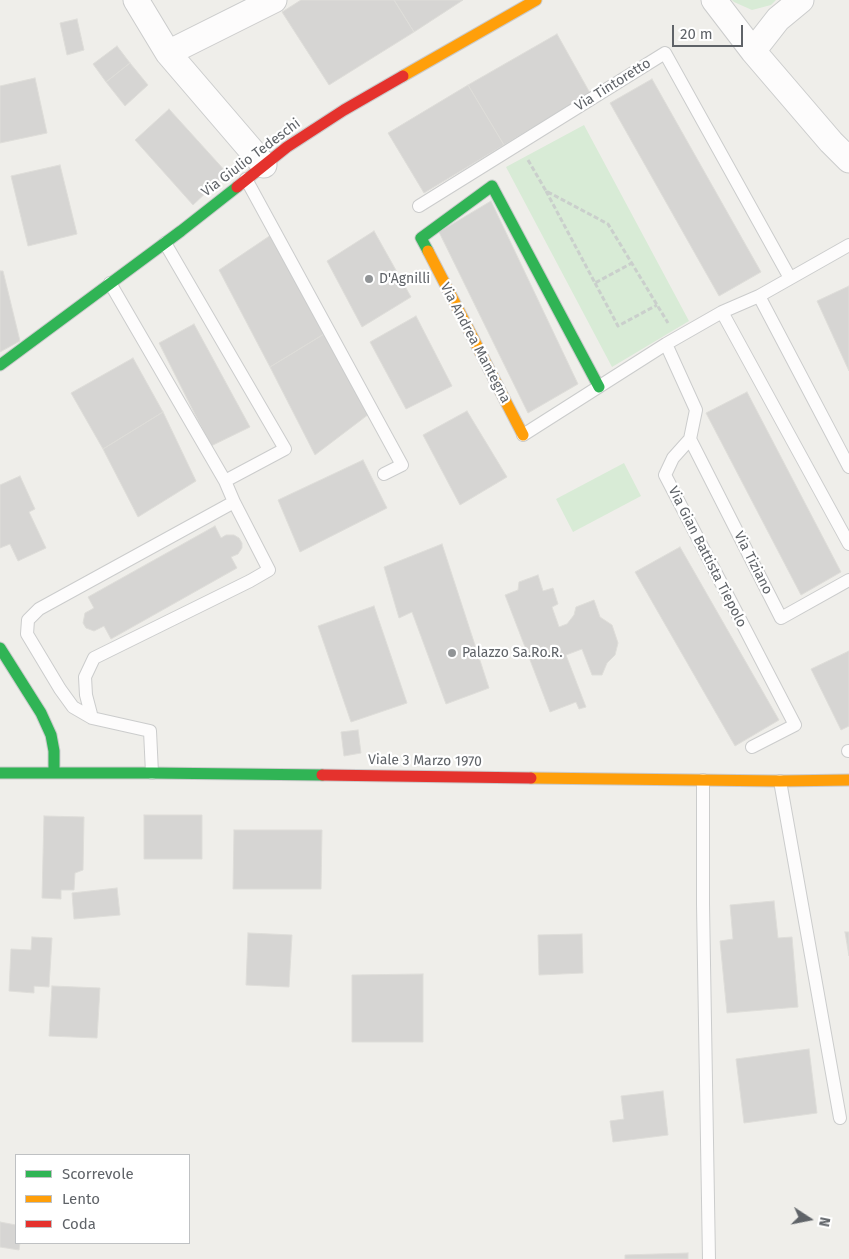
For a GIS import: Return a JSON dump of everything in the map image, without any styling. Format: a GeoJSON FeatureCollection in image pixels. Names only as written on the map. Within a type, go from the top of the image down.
{"type":"FeatureCollection","features":[{"type":"Feature","properties":{"kind":"street"},"geometry":{"type":"LineString","coordinates":[[136,0],[168,53],[255,172]]}},
{"type":"Feature","properties":{"kind":"street"},"geometry":{"type":"LineString","coordinates":[[168,53],[274,0]]}},
{"type":"Feature","properties":{"kind":"street","name":"Via Giulio Tedeschi"},"geometry":{"type":"LineString","coordinates":[[0,365],[165,243],[287,147],[344,110],[536,0]]}},
{"type":"Feature","properties":{"kind":"street"},"geometry":{"type":"LineString","coordinates":[[714,0],[753,51],[831,142],[849,160]]}},
{"type":"Feature","properties":{"kind":"street"},"geometry":{"type":"LineString","coordinates":[[753,51],[778,19],[801,0]]}},
{"type":"Feature","properties":{"kind":"street","name":"Via Andrea Mantegna"},"geometry":{"type":"LineString","coordinates":[[523,435],[420,238],[492,186],[599,387]]}},
{"type":"Feature","properties":{"kind":"street"},"geometry":{"type":"LineString","coordinates":[[0,648],[41,714],[51,735],[54,751],[54,773]]}},
{"type":"Feature","properties":{"kind":"street","name":"Viale 3 Marzo 1970"},"geometry":{"type":"LineString","coordinates":[[0,773],[152,773],[780,782],[849,780]]}},
{"type":"Feature","properties":{"kind":"lane","name":"Via Tintoretto"},"geometry":{"type":"LineString","coordinates":[[419,206],[665,53],[790,278]]}},
{"type":"Feature","properties":{"kind":"lane"},"geometry":{"type":"LineString","coordinates":[[255,172],[402,465],[384,474]]}},
{"type":"Feature","properties":{"kind":"lane"},"geometry":{"type":"LineString","coordinates":[[165,243],[285,449],[225,482]]}},
{"type":"Feature","properties":{"kind":"lane","name":"Via Andrea Mantegna"},"geometry":{"type":"LineString","coordinates":[[523,435],[666,344],[722,312],[759,296],[849,245]]}},
{"type":"Feature","properties":{"kind":"lane"},"geometry":{"type":"LineString","coordinates":[[92,718],[86,695],[85,677],[94,658],[250,581],[268,570],[225,482],[110,283]]}},
{"type":"Feature","properties":{"kind":"lane"},"geometry":{"type":"LineString","coordinates":[[759,296],[849,467]]}},
{"type":"Feature","properties":{"kind":"lane"},"geometry":{"type":"LineString","coordinates":[[722,312],[849,544]]}},
{"type":"Feature","properties":{"kind":"lane","name":"Via Gian Battista Tiepolo"},"geometry":{"type":"LineString","coordinates":[[666,344],[696,410],[690,439],[674,458],[665,475],[795,725],[752,748]]}},
{"type":"Feature","properties":{"kind":"lane","name":"Via Tiziano"},"geometry":{"type":"LineString","coordinates":[[690,439],[782,618],[849,580]]}},
{"type":"Feature","properties":{"kind":"lane"},"geometry":{"type":"LineString","coordinates":[[152,773],[150,731],[92,718],[73,708],[27,634],[28,620],[39,609],[234,502]]}},
{"type":"Feature","properties":{"kind":"lane"},"geometry":{"type":"LineString","coordinates":[[703,780],[703,904],[709,1259]]}},
{"type":"Feature","properties":{"kind":"lane"},"geometry":{"type":"LineString","coordinates":[[780,782],[840,1118]]}},
{"type":"Feature","properties":{"kind":"path"},"geometry":{"type":"LineString","coordinates":[[519,144],[618,326],[657,305]]}},
{"type":"Feature","properties":{"kind":"path"},"geometry":{"type":"LineString","coordinates":[[546,191],[608,224],[673,330]]}},
{"type":"Feature","properties":{"kind":"path"},"geometry":{"type":"LineString","coordinates":[[595,283],[632,263]]}},
{"type":"Feature","properties":{"kind":"green space"},"geometry":{"type":"Polygon","coordinates":[[[732,0],[776,0],[771,5],[752,10],[732,0]]]}},
{"type":"Feature","properties":{"kind":"green space"},"geometry":{"type":"Polygon","coordinates":[[[584,125],[689,321],[612,367],[506,167],[584,125]]]}},
{"type":"Feature","properties":{"kind":"green space"},"geometry":{"type":"Polygon","coordinates":[[[624,463],[641,496],[573,532],[556,499],[624,463]]]}},
{"type":"Feature","properties":{"kind":"building"},"geometry":{"type":"Polygon","coordinates":[[[301,0],[394,0],[414,32],[329,85],[282,12],[301,0]]]}},
{"type":"Feature","properties":{"kind":"building"},"geometry":{"type":"Polygon","coordinates":[[[394,0],[463,0],[414,32],[394,0]]]}},
{"type":"Feature","properties":{"kind":"building"},"geometry":{"type":"Polygon","coordinates":[[[77,19],[84,50],[67,55],[60,23],[77,19]]]}},
{"type":"Feature","properties":{"kind":"building"},"geometry":{"type":"Polygon","coordinates":[[[557,34],[590,93],[504,145],[468,85],[557,34]]]}},
{"type":"Feature","properties":{"kind":"building"},"geometry":{"type":"Polygon","coordinates":[[[117,46],[130,63],[106,82],[93,64],[117,46]]]}},
{"type":"Feature","properties":{"kind":"building"},"geometry":{"type":"Polygon","coordinates":[[[130,63],[148,85],[125,106],[106,82],[130,63]]]}},
{"type":"Feature","properties":{"kind":"building"},"geometry":{"type":"Polygon","coordinates":[[[35,78],[47,133],[0,143],[0,86],[35,78]]]}},
{"type":"Feature","properties":{"kind":"building"},"geometry":{"type":"Polygon","coordinates":[[[652,79],[761,272],[719,296],[610,103],[652,79]]]}},
{"type":"Feature","properties":{"kind":"building"},"geometry":{"type":"Polygon","coordinates":[[[468,85],[504,145],[424,193],[388,133],[468,85]]]}},
{"type":"Feature","properties":{"kind":"building"},"geometry":{"type":"Polygon","coordinates":[[[169,109],[227,173],[193,205],[135,140],[169,109]]]}},
{"type":"Feature","properties":{"kind":"building"},"geometry":{"type":"Polygon","coordinates":[[[60,165],[77,234],[28,246],[11,176],[60,165]]]}},
{"type":"Feature","properties":{"kind":"building"},"geometry":{"type":"Polygon","coordinates":[[[491,201],[578,384],[528,413],[439,232],[491,201]]]}},
{"type":"Feature","properties":{"kind":"building","name":"D'Agnilli"},"geometry":{"type":"Polygon","coordinates":[[[374,231],[411,297],[362,327],[327,261],[374,231]]]}},
{"type":"Feature","properties":{"kind":"building"},"geometry":{"type":"Polygon","coordinates":[[[271,235],[324,334],[270,367],[219,270],[271,235]]]}},
{"type":"Feature","properties":{"kind":"building"},"geometry":{"type":"Polygon","coordinates":[[[0,271],[3,271],[20,341],[0,352],[0,271]]]}},
{"type":"Feature","properties":{"kind":"building"},"geometry":{"type":"Polygon","coordinates":[[[849,286],[849,371],[817,301],[849,286]]]}},
{"type":"Feature","properties":{"kind":"building"},"geometry":{"type":"Polygon","coordinates":[[[416,316],[452,386],[406,409],[370,342],[416,316]]]}},
{"type":"Feature","properties":{"kind":"building"},"geometry":{"type":"Polygon","coordinates":[[[194,324],[250,427],[211,446],[159,343],[194,324]]]}},
{"type":"Feature","properties":{"kind":"building"},"geometry":{"type":"Polygon","coordinates":[[[324,334],[369,414],[315,455],[270,367],[324,334]]]}},
{"type":"Feature","properties":{"kind":"building"},"geometry":{"type":"Polygon","coordinates":[[[133,358],[163,412],[103,449],[71,393],[133,358]]]}},
{"type":"Feature","properties":{"kind":"building"},"geometry":{"type":"Polygon","coordinates":[[[747,392],[841,572],[801,595],[706,413],[747,392]]]}},
{"type":"Feature","properties":{"kind":"building"},"geometry":{"type":"Polygon","coordinates":[[[467,411],[507,477],[460,505],[423,435],[467,411]]]}},
{"type":"Feature","properties":{"kind":"building"},"geometry":{"type":"Polygon","coordinates":[[[163,412],[196,481],[138,517],[103,449],[163,412]]]}},
{"type":"Feature","properties":{"kind":"building"},"geometry":{"type":"Polygon","coordinates":[[[363,460],[387,508],[300,552],[278,500],[363,460]]]}},
{"type":"Feature","properties":{"kind":"building"},"geometry":{"type":"Polygon","coordinates":[[[20,476],[35,509],[29,512],[46,548],[18,561],[10,544],[0,548],[0,485],[20,476]]]}},
{"type":"Feature","properties":{"kind":"building"},"geometry":{"type":"Polygon","coordinates":[[[215,526],[221,538],[226,535],[234,535],[242,543],[242,548],[238,554],[231,557],[237,568],[111,639],[104,626],[94,631],[86,628],[83,623],[85,613],[94,608],[88,597],[215,526]]]}},
{"type":"Feature","properties":{"kind":"building","name":"Palazzo Sa.Ro.R."},"geometry":{"type":"Polygon","coordinates":[[[442,544],[489,688],[446,704],[412,612],[399,618],[384,567],[442,544]]]}},
{"type":"Feature","properties":{"kind":"building"},"geometry":{"type":"Polygon","coordinates":[[[680,547],[779,720],[735,746],[635,572],[680,547]]]}},
{"type":"Feature","properties":{"kind":"building"},"geometry":{"type":"Polygon","coordinates":[[[538,575],[543,591],[553,588],[558,604],[552,607],[559,627],[567,624],[574,615],[576,607],[594,600],[600,617],[612,625],[618,643],[615,655],[607,663],[602,675],[592,675],[582,649],[566,655],[586,707],[579,709],[576,702],[550,712],[505,595],[518,590],[519,582],[538,575]]]}},
{"type":"Feature","properties":{"kind":"building"},"geometry":{"type":"Polygon","coordinates":[[[374,606],[407,703],[351,722],[318,626],[374,606]]]}},
{"type":"Feature","properties":{"kind":"building"},"geometry":{"type":"Polygon","coordinates":[[[849,651],[849,726],[841,730],[811,669],[849,651]]]}},
{"type":"Feature","properties":{"kind":"building"},"geometry":{"type":"Polygon","coordinates":[[[358,730],[361,753],[344,756],[341,732],[358,730]]]}},
{"type":"Feature","properties":{"kind":"building"},"geometry":{"type":"Polygon","coordinates":[[[144,815],[202,815],[202,859],[144,859],[144,815]]]}},
{"type":"Feature","properties":{"kind":"building"},"geometry":{"type":"Polygon","coordinates":[[[44,816],[84,817],[83,870],[75,873],[74,890],[61,890],[61,899],[42,898],[44,816]]]}},
{"type":"Feature","properties":{"kind":"building"},"geometry":{"type":"Polygon","coordinates":[[[234,830],[322,830],[321,889],[233,889],[234,830]]]}},
{"type":"Feature","properties":{"kind":"building"},"geometry":{"type":"Polygon","coordinates":[[[117,888],[120,915],[74,919],[72,893],[117,888]]]}},
{"type":"Feature","properties":{"kind":"building"},"geometry":{"type":"Polygon","coordinates":[[[774,901],[778,938],[792,937],[798,1007],[727,1013],[720,941],[733,939],[730,905],[774,901]]]}},
{"type":"Feature","properties":{"kind":"building"},"geometry":{"type":"Polygon","coordinates":[[[845,932],[849,932],[849,956],[845,932]]]}},
{"type":"Feature","properties":{"kind":"building"},"geometry":{"type":"Polygon","coordinates":[[[248,933],[292,935],[289,987],[246,985],[248,933]]]}},
{"type":"Feature","properties":{"kind":"building"},"geometry":{"type":"Polygon","coordinates":[[[582,934],[583,973],[539,975],[538,935],[582,934]]]}},
{"type":"Feature","properties":{"kind":"building"},"geometry":{"type":"Polygon","coordinates":[[[32,937],[52,938],[49,987],[34,986],[34,993],[9,991],[11,949],[31,950],[32,937]]]}},
{"type":"Feature","properties":{"kind":"building"},"geometry":{"type":"Polygon","coordinates":[[[423,974],[423,1042],[352,1042],[352,975],[423,974]]]}},
{"type":"Feature","properties":{"kind":"building"},"geometry":{"type":"Polygon","coordinates":[[[52,986],[100,988],[97,1038],[49,1036],[52,986]]]}},
{"type":"Feature","properties":{"kind":"building"},"geometry":{"type":"Polygon","coordinates":[[[809,1049],[817,1113],[744,1123],[736,1059],[809,1049]]]}},
{"type":"Feature","properties":{"kind":"building"},"geometry":{"type":"Polygon","coordinates":[[[663,1091],[668,1135],[613,1142],[610,1121],[624,1119],[621,1096],[663,1091]]]}},
{"type":"Feature","properties":{"kind":"building"},"geometry":{"type":"Polygon","coordinates":[[[0,1222],[15,1225],[15,1244],[20,1244],[19,1250],[0,1247],[0,1222]]]}},
{"type":"Feature","properties":{"kind":"building"},"geometry":{"type":"Polygon","coordinates":[[[688,1253],[688,1259],[625,1259],[625,1255],[688,1253]]]}},
{"type":"Feature","properties":{"kind":"traffic: fast"},"geometry":{"type":"LineString","coordinates":[[428,251],[421,238],[492,186],[599,387]]}},
{"type":"Feature","properties":{"kind":"traffic: fast"},"geometry":{"type":"LineString","coordinates":[[0,365],[181,231],[237,187]]}},
{"type":"Feature","properties":{"kind":"traffic: fast"},"geometry":{"type":"LineString","coordinates":[[0,648],[41,713],[51,735],[54,751],[54,773]]}},
{"type":"Feature","properties":{"kind":"traffic: fast"},"geometry":{"type":"LineString","coordinates":[[0,773],[322,775]]}},
{"type":"Feature","properties":{"kind":"traffic: slow"},"geometry":{"type":"LineString","coordinates":[[403,76],[536,0]]}},
{"type":"Feature","properties":{"kind":"traffic: slow"},"geometry":{"type":"LineString","coordinates":[[428,251],[523,435]]}},
{"type":"Feature","properties":{"kind":"traffic: slow"},"geometry":{"type":"LineString","coordinates":[[531,778],[849,780]]}},
{"type":"Feature","properties":{"kind":"traffic: jam"},"geometry":{"type":"LineString","coordinates":[[237,187],[287,147],[344,110],[403,76]]}},
{"type":"Feature","properties":{"kind":"traffic: jam"},"geometry":{"type":"LineString","coordinates":[[322,775],[531,778]]}},
{"type":"Feature","properties":{"kind":"place","name":"D'Agnilli"},"geometry":{"type":"Point","coordinates":[369,279]}},
{"type":"Feature","properties":{"kind":"place","name":"Palazzo Sa.Ro.R."},"geometry":{"type":"Point","coordinates":[452,653]}}]}
